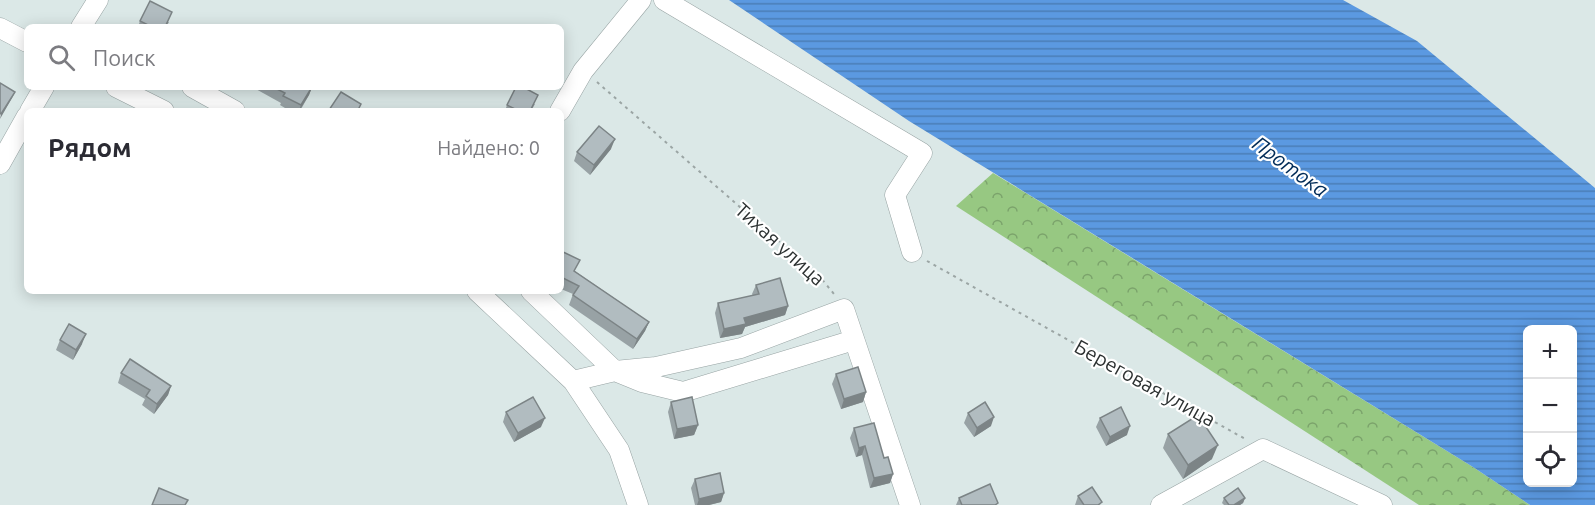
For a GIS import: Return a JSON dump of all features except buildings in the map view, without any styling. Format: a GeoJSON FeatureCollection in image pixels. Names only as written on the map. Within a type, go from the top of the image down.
{"type":"FeatureCollection","features":[{"type":"Feature","properties":{"kind":"street"},"geometry":{"type":"LineString","coordinates":[[84,24],[98,0]]}},
{"type":"Feature","properties":{"kind":"street"},"geometry":{"type":"LineString","coordinates":[[562,108],[583,71],[641,0]]}},
{"type":"Feature","properties":{"kind":"street"},"geometry":{"type":"LineString","coordinates":[[664,0],[922,153],[895,195],[912,252]]}},
{"type":"Feature","properties":{"kind":"street"},"geometry":{"type":"LineString","coordinates":[[0,28],[24,40]]}},
{"type":"Feature","properties":{"kind":"street"},"geometry":{"type":"LineString","coordinates":[[32,108],[42,90]]}},
{"type":"Feature","properties":{"kind":"street"},"geometry":{"type":"LineString","coordinates":[[122,90],[158,108]]}},
{"type":"Feature","properties":{"kind":"street"},"geometry":{"type":"LineString","coordinates":[[196,90],[223,108]]}},
{"type":"Feature","properties":{"kind":"street"},"geometry":{"type":"LineString","coordinates":[[0,164],[24,121]]}},
{"type":"Feature","properties":{"kind":"street"},"geometry":{"type":"LineString","coordinates":[[480,294],[573,381],[619,450],[638,505]]}},
{"type":"Feature","properties":{"kind":"street"},"geometry":{"type":"LineString","coordinates":[[534,294],[615,371],[642,382],[682,392],[854,340]]}},
{"type":"Feature","properties":{"kind":"street"},"geometry":{"type":"LineString","coordinates":[[573,381],[615,371],[656,367],[741,348],[844,309],[910,505]]}},
{"type":"Feature","properties":{"kind":"street"},"geometry":{"type":"LineString","coordinates":[[1161,505],[1263,449],[1382,505]]}},
{"type":"Feature","properties":{"kind":"path","name":"Тихая улица"},"geometry":{"type":"LineString","coordinates":[[583,71],[820,277],[844,309]]}},
{"type":"Feature","properties":{"kind":"path","name":"Береговая улица"},"geometry":{"type":"LineString","coordinates":[[912,252],[1263,449]]}},
{"type":"Feature","properties":{"kind":"green space"},"geometry":{"type":"Polygon","coordinates":[[[993,173],[1473,467],[1530,505],[1419,505],[956,206],[993,173]]]}},
{"type":"Feature","properties":{"kind":"water","name":"Протока"},"geometry":{"type":"Polygon","coordinates":[[[729,0],[1343,0],[1417,41],[1595,188],[1595,505],[1530,505],[1473,467],[909,121],[729,0]]]}}]}
